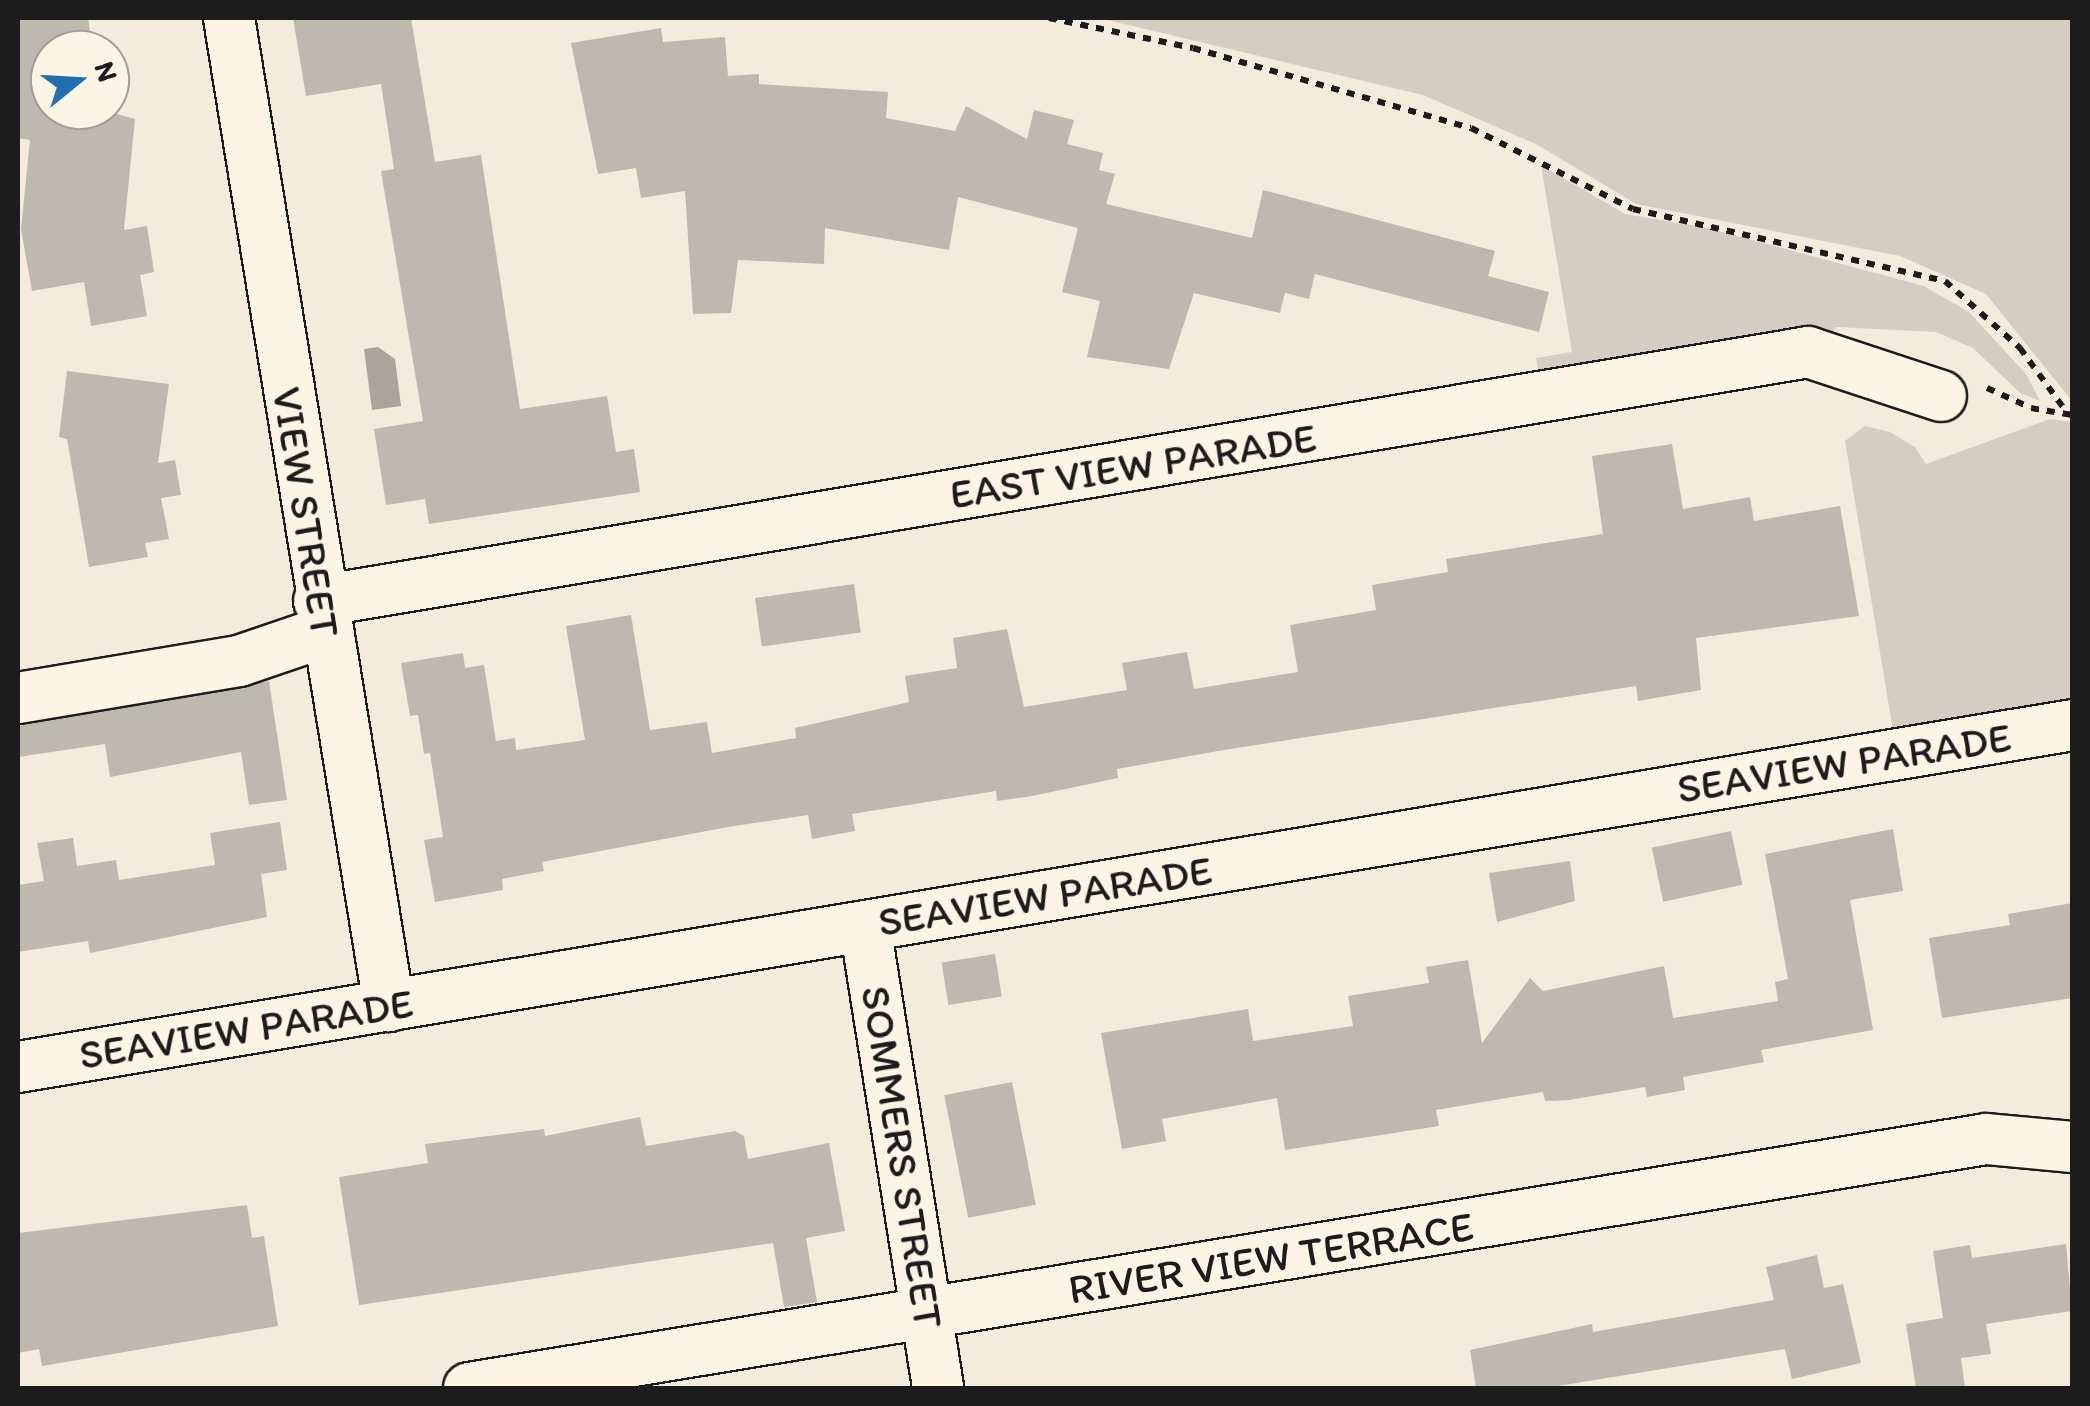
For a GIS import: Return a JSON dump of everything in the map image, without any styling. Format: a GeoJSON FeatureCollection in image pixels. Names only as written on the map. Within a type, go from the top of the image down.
{"type":"FeatureCollection","features":[{"type":"Feature","properties":{"kind":"street","name":"VIEW STREET"},"geometry":{"type":"LineString","coordinates":[[229,18],[322,616],[389,1006]]}},
{"type":"Feature","properties":{"kind":"street","name":"EAST VIEW PARADE"},"geometry":{"type":"LineString","coordinates":[[18,698],[240,661],[322,616],[1808,352],[1941,396]]}},
{"type":"Feature","properties":{"kind":"street","name":"SEAVIEW PARADE"},"geometry":{"type":"LineString","coordinates":[[18,1068],[2072,725]]}},
{"type":"Feature","properties":{"kind":"street","name":"SOMMERS STREET"},"geometry":{"type":"LineString","coordinates":[[865,926],[938,1388]]}},
{"type":"Feature","properties":{"kind":"street","name":"RIVER VIEW TERRACE"},"geometry":{"type":"LineString","coordinates":[[469,1388],[1986,1139],[2072,1146]]}},
{"type":"Feature","properties":{"kind":"path"},"geometry":{"type":"LineString","coordinates":[[1048,18],[1192,48],[1471,128],[1633,209],[1945,281],[2020,348],[2070,414]]}},
{"type":"Feature","properties":{"kind":"path"},"geometry":{"type":"LineString","coordinates":[[1941,396],[1993,387],[2031,408],[2070,414]]}},
{"type":"Feature","properties":{"kind":"shaded area"},"geometry":{"type":"Polygon","coordinates":[[[1099,18],[2072,18],[2072,401],[1986,294],[1900,256],[1636,204],[1536,144],[1423,95],[1099,18]]]}},
{"type":"Feature","properties":{"kind":"shaded area"},"geometry":{"type":"Polygon","coordinates":[[[1541,165],[1625,214],[1707,228],[1924,286],[1969,312],[2026,374],[2040,401],[2020,393],[1973,348],[1936,332],[1836,327],[1828,340],[1541,386],[1536,358],[1572,352],[1541,165]]]}},
{"type":"Feature","properties":{"kind":"shaded area"},"geometry":{"type":"Polygon","coordinates":[[[378,347],[395,359],[401,406],[372,410],[364,349],[378,347]]]}},
{"type":"Feature","properties":{"kind":"shaded area"},"geometry":{"type":"Polygon","coordinates":[[[2050,419],[2072,422],[2072,704],[1894,737],[1845,441],[1865,426],[1890,432],[1915,447],[1926,464],[2050,419]]]}},
{"type":"Feature","properties":{"kind":"building"},"geometry":{"type":"Polygon","coordinates":[[[18,18],[88,18],[90,30],[30,30],[30,130],[130,130],[130,118],[135,119],[124,230],[147,226],[154,272],[140,275],[147,316],[91,326],[84,282],[32,291],[21,229],[30,140],[18,138],[18,18]]]}},
{"type":"Feature","properties":{"kind":"building"},"geometry":{"type":"Polygon","coordinates":[[[293,18],[411,18],[435,162],[481,155],[520,409],[607,396],[616,452],[634,449],[640,492],[429,524],[425,499],[386,505],[374,429],[423,421],[381,171],[394,169],[381,84],[306,96],[293,18]]]}},
{"type":"Feature","properties":{"kind":"building"},"geometry":{"type":"Polygon","coordinates":[[[661,28],[663,42],[725,37],[728,76],[759,74],[759,84],[888,92],[886,118],[955,131],[966,106],[1027,139],[1034,110],[1074,120],[1067,144],[1103,153],[1099,170],[1115,174],[1106,204],[1252,238],[1263,190],[1495,251],[1488,276],[1549,292],[1539,332],[1315,274],[1309,299],[1285,293],[1280,313],[1194,293],[1169,369],[1087,357],[1100,301],[1062,292],[1078,228],[958,197],[949,250],[825,228],[824,264],[738,260],[731,313],[693,314],[685,191],[641,198],[636,168],[598,174],[571,43],[661,28]]]}},
{"type":"Feature","properties":{"kind":"building"},"geometry":{"type":"Polygon","coordinates":[[[67,371],[169,384],[158,463],[175,460],[181,495],[161,498],[169,539],[145,543],[148,557],[89,567],[67,439],[59,437],[67,371]]]}},
{"type":"Feature","properties":{"kind":"building"},"geometry":{"type":"Polygon","coordinates":[[[1672,444],[1683,509],[1750,497],[1754,521],[1840,506],[1859,616],[1696,638],[1701,690],[1638,701],[1636,686],[1224,750],[1117,769],[1118,778],[1032,796],[997,801],[996,791],[852,814],[855,831],[812,839],[808,815],[728,827],[542,862],[544,871],[502,879],[503,890],[435,902],[424,840],[443,837],[430,753],[424,754],[418,715],[410,716],[401,663],[463,653],[465,668],[484,665],[496,741],[515,738],[516,750],[585,740],[566,626],[631,615],[650,730],[707,722],[712,753],[796,738],[795,728],[909,702],[905,676],[957,668],[953,638],[1007,629],[1024,707],[1127,690],[1122,663],[1187,652],[1194,689],[1298,672],[1290,625],[1376,610],[1372,585],[1448,572],[1446,559],[1603,534],[1592,456],[1672,444]]]}},
{"type":"Feature","properties":{"kind":"building"},"geometry":{"type":"Polygon","coordinates":[[[854,584],[861,633],[762,646],[755,598],[854,584]]]}},
{"type":"Feature","properties":{"kind":"building"},"geometry":{"type":"Polygon","coordinates":[[[269,681],[287,800],[249,805],[241,752],[110,777],[105,744],[18,757],[18,726],[269,681]]]}},
{"type":"Feature","properties":{"kind":"building"},"geometry":{"type":"Polygon","coordinates":[[[280,822],[287,870],[261,874],[267,917],[90,953],[88,941],[18,952],[18,885],[44,881],[37,843],[73,838],[77,866],[116,860],[119,880],[215,865],[210,833],[280,822]]]}},
{"type":"Feature","properties":{"kind":"building"},"geometry":{"type":"Polygon","coordinates":[[[1893,829],[1903,891],[1850,900],[1873,1030],[1761,1050],[1764,1062],[1683,1077],[1685,1090],[1647,1097],[1645,1087],[1569,1100],[1545,1101],[1543,1092],[1436,1110],[1439,1126],[1285,1150],[1277,1098],[1162,1119],[1166,1141],[1122,1149],[1101,1033],[1248,1009],[1253,1041],[1353,1026],[1348,996],[1429,983],[1426,967],[1468,960],[1482,1043],[1530,978],[1543,991],[1664,966],[1673,1018],[1778,1001],[1775,982],[1788,979],[1765,854],[1893,829]]]}},
{"type":"Feature","properties":{"kind":"building"},"geometry":{"type":"Polygon","coordinates":[[[1731,831],[1742,885],[1663,902],[1652,848],[1731,831]]]}},
{"type":"Feature","properties":{"kind":"building"},"geometry":{"type":"Polygon","coordinates":[[[1570,861],[1575,901],[1497,922],[1489,873],[1570,861]]]}},
{"type":"Feature","properties":{"kind":"building"},"geometry":{"type":"Polygon","coordinates":[[[2072,903],[2072,998],[1942,1018],[1929,938],[2010,925],[2008,914],[2072,903]]]}},
{"type":"Feature","properties":{"kind":"building"},"geometry":{"type":"Polygon","coordinates":[[[995,954],[1002,996],[948,1005],[942,962],[995,954]]]}},
{"type":"Feature","properties":{"kind":"building"},"geometry":{"type":"Polygon","coordinates":[[[1012,1082],[1036,1205],[968,1218],[944,1095],[1012,1082]]]}},
{"type":"Feature","properties":{"kind":"building"},"geometry":{"type":"Polygon","coordinates":[[[640,1117],[646,1146],[735,1131],[744,1136],[748,1159],[829,1143],[845,1231],[806,1238],[817,1302],[784,1307],[773,1243],[359,1305],[339,1177],[428,1163],[425,1144],[544,1129],[545,1136],[640,1117]]]}},
{"type":"Feature","properties":{"kind":"building"},"geometry":{"type":"Polygon","coordinates":[[[247,1205],[252,1238],[264,1236],[278,1326],[42,1366],[39,1349],[18,1353],[18,1233],[247,1205]]]}},
{"type":"Feature","properties":{"kind":"building"},"geometry":{"type":"Polygon","coordinates":[[[2066,1244],[2072,1311],[1986,1324],[1991,1354],[1961,1358],[1965,1388],[1916,1388],[1906,1324],[1943,1318],[1933,1251],[1970,1245],[1972,1258],[2066,1244]]]}},
{"type":"Feature","properties":{"kind":"building"},"geometry":{"type":"Polygon","coordinates":[[[1817,1255],[1824,1288],[1843,1284],[1861,1363],[1792,1379],[1785,1349],[1546,1388],[1476,1388],[1470,1350],[1592,1324],[1593,1332],[1774,1300],[1766,1267],[1817,1255]]]}}]}
